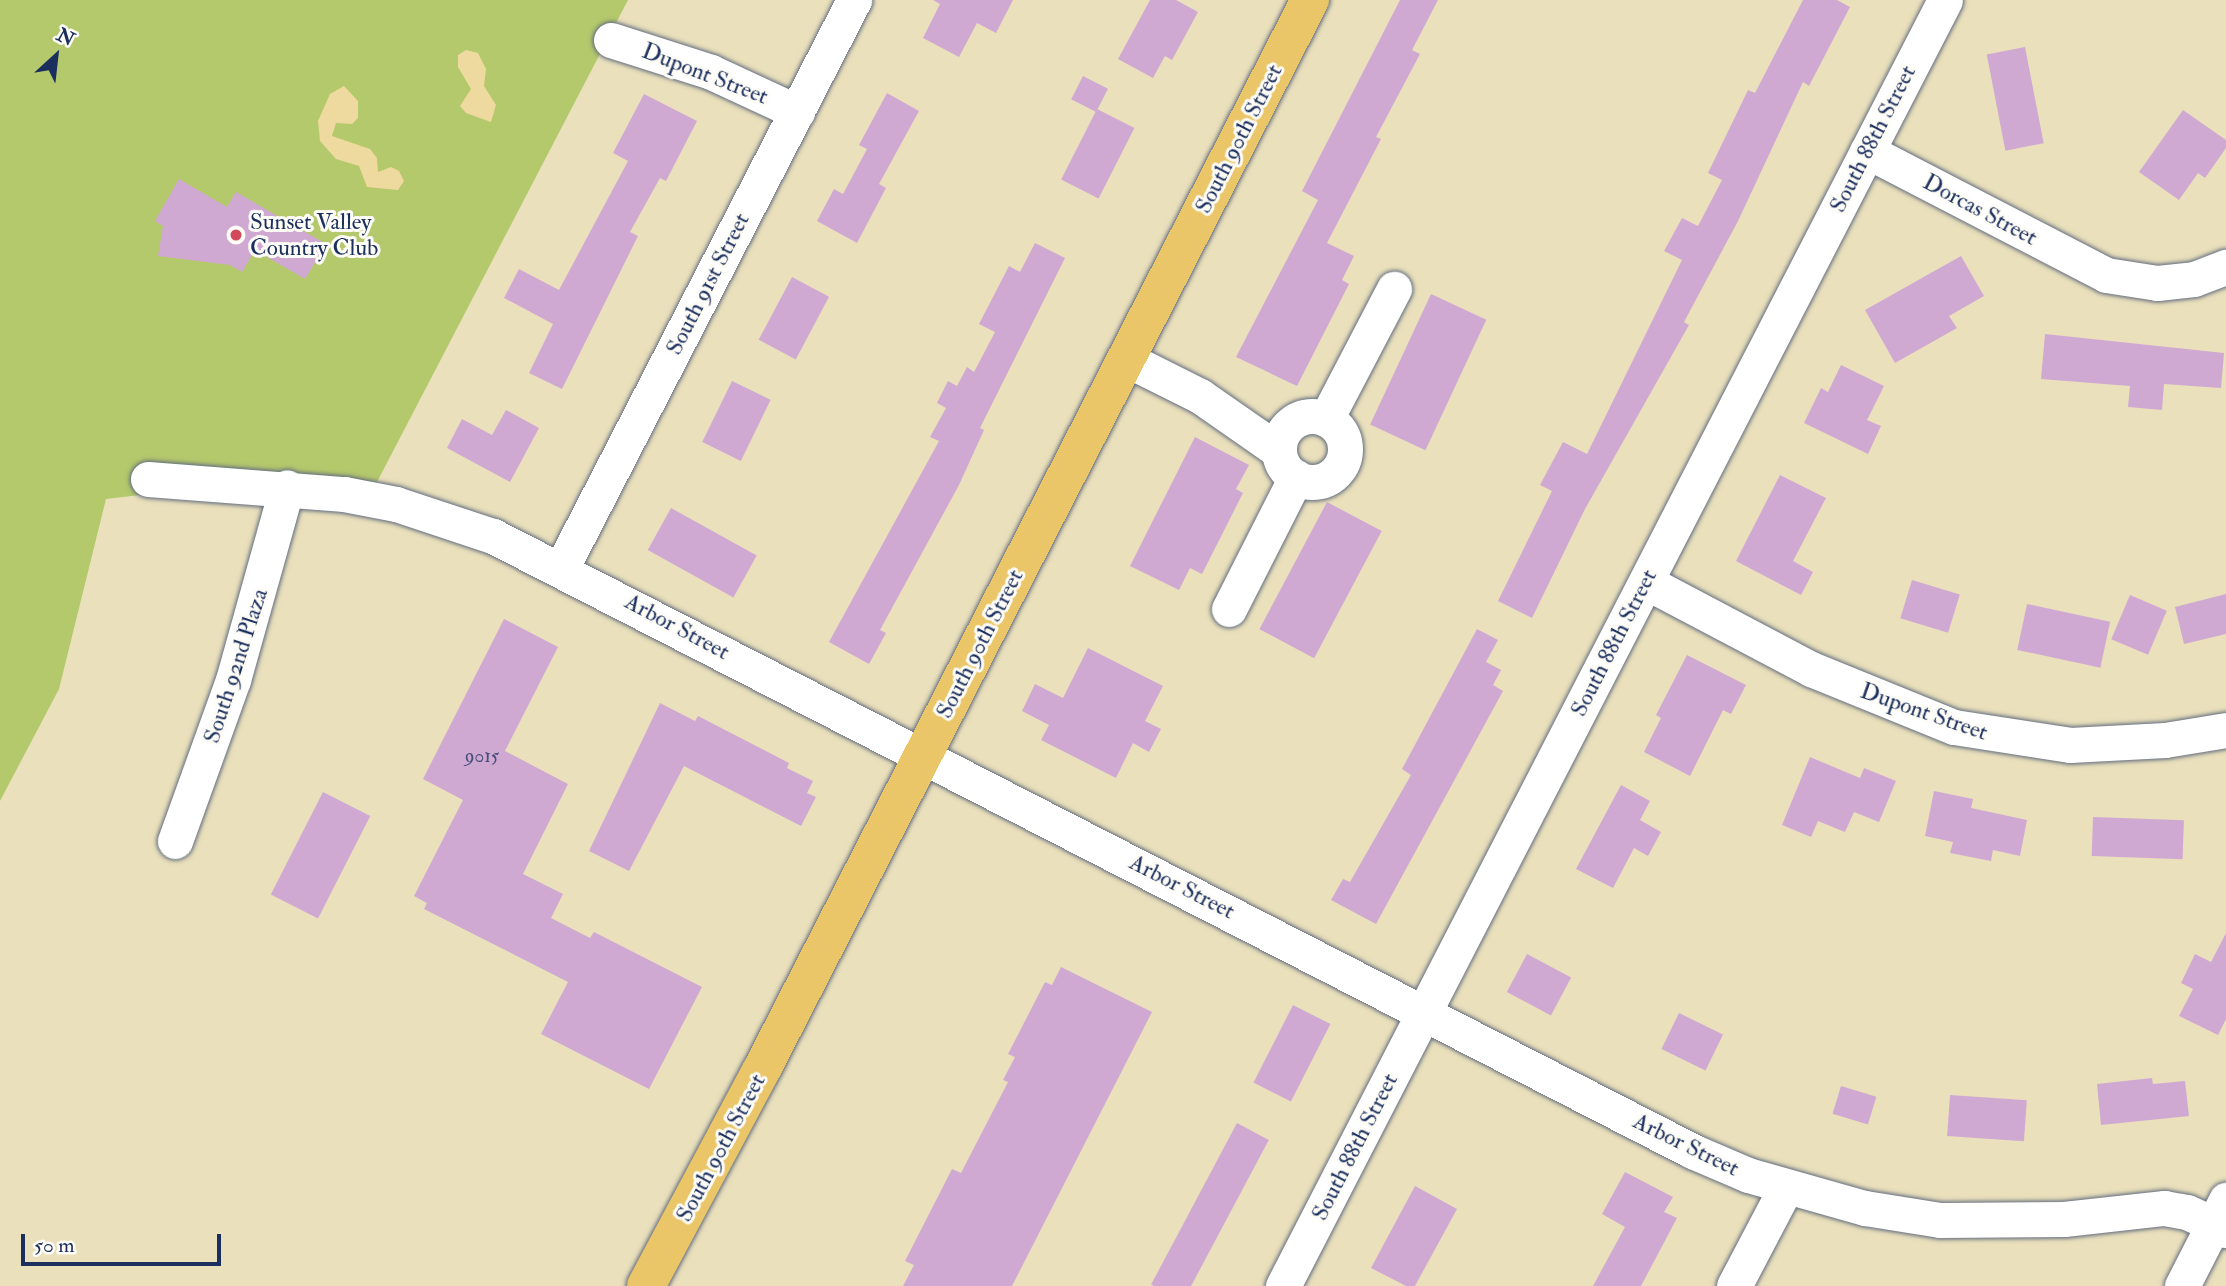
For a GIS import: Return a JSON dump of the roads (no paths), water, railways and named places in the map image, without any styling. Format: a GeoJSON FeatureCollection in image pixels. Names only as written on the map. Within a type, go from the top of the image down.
{"type":"FeatureCollection","features":[{"type":"Feature","properties":{"kind":"main road","name":"South 90th Street"},"geometry":{"type":"LineString","coordinates":[[646,1286],[923,756],[1310,0]]}},
{"type":"Feature","properties":{"kind":"street","name":"South 91st Street"},"geometry":{"type":"LineString","coordinates":[[562,567],[855,0]]}},
{"type":"Feature","properties":{"kind":"street","name":"South 88th Street"},"geometry":{"type":"LineString","coordinates":[[1283,1286],[1945,0]]}},
{"type":"Feature","properties":{"kind":"street","name":"Dupont Street"},"geometry":{"type":"LineString","coordinates":[[611,40],[711,72],[797,112]]}},
{"type":"Feature","properties":{"kind":"street","name":"Dorcas Street"},"geometry":{"type":"LineString","coordinates":[[1867,151],[2092,269],[2157,284],[2194,279],[2226,267]]}},
{"type":"Feature","properties":{"kind":"street"},"geometry":{"type":"LineString","coordinates":[[1326,419],[1394,289]]}},
{"type":"Feature","properties":{"kind":"street"},"geometry":{"type":"LineString","coordinates":[[1126,359],[1200,396],[1235,401],[1288,451],[1321,480],[1341,464],[1342,438],[1326,419],[1308,416],[1288,451],[1229,609]]}},
{"type":"Feature","properties":{"kind":"street","name":"Arbor Street"},"geometry":{"type":"LineString","coordinates":[[148,479],[288,488],[396,504],[493,536],[562,567],[923,756],[1425,1010],[1692,1151],[1786,1187],[1865,1208],[1940,1220],[2064,1219],[2164,1208],[2222,1218]]}},
{"type":"Feature","properties":{"kind":"street","name":"South 92nd Plaza"},"geometry":{"type":"LineString","coordinates":[[175,841],[233,680],[288,488]]}},
{"type":"Feature","properties":{"kind":"street","name":"Dupont Street"},"geometry":{"type":"LineString","coordinates":[[1646,582],[1811,669],[1954,727],[2070,745],[2165,740],[2226,730]]}},
{"type":"Feature","properties":{"kind":"street"},"geometry":{"type":"LineString","coordinates":[[1734,1286],[1786,1187]]}},
{"type":"Feature","properties":{"kind":"street"},"geometry":{"type":"LineString","coordinates":[[2182,1286],[2222,1218]]}},
{"type":"Feature","properties":{"kind":"place","name":"Sunset Valley Country Club"},"geometry":{"type":"Point","coordinates":[236,235]}}]}
